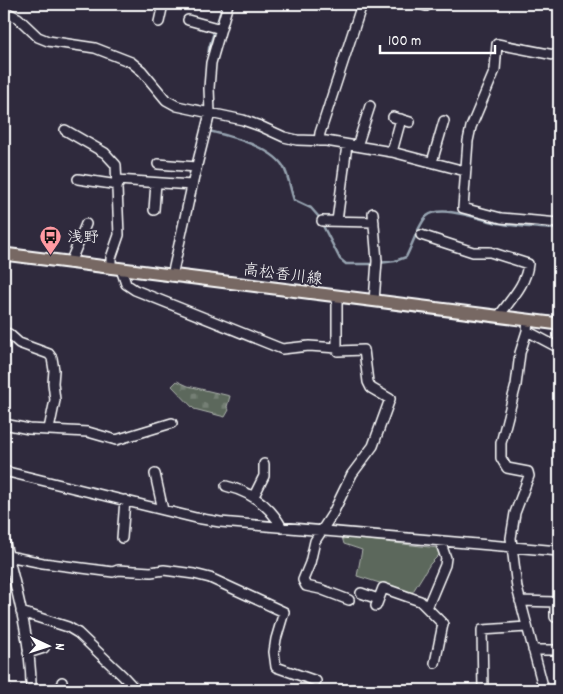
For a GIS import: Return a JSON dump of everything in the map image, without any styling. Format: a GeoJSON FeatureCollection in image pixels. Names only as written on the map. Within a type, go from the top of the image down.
{"type":"FeatureCollection","features":[{"type":"Feature","properties":{"kind":"main road","name":"高松香川線"},"geometry":{"type":"LineString","coordinates":[[4,254],[499,316],[528,325],[559,324]]}},
{"type":"Feature","properties":{"kind":"street"},"geometry":{"type":"LineString","coordinates":[[159,22],[163,4]]}},
{"type":"Feature","properties":{"kind":"street"},"geometry":{"type":"LineString","coordinates":[[172,276],[207,112],[217,28],[228,4]]}},
{"type":"Feature","properties":{"kind":"street"},"geometry":{"type":"LineString","coordinates":[[319,141],[362,4]]}},
{"type":"Feature","properties":{"kind":"street"},"geometry":{"type":"LineString","coordinates":[[4,11],[18,18],[38,37],[95,48],[131,62],[142,71],[166,100],[177,106],[260,126],[284,138],[352,145],[392,152],[465,171]]}},
{"type":"Feature","properties":{"kind":"street"},"geometry":{"type":"LineString","coordinates":[[188,20],[217,28]]}},
{"type":"Feature","properties":{"kind":"street"},"geometry":{"type":"LineString","coordinates":[[559,56],[497,44],[495,70],[471,126],[465,171],[463,208],[501,218],[559,223]]}},
{"type":"Feature","properties":{"kind":"street"},"geometry":{"type":"LineString","coordinates":[[336,221],[352,145],[370,106]]}},
{"type":"Feature","properties":{"kind":"street"},"geometry":{"type":"LineString","coordinates":[[392,152],[401,119]]}},
{"type":"Feature","properties":{"kind":"street"},"geometry":{"type":"LineString","coordinates":[[432,162],[444,121]]}},
{"type":"Feature","properties":{"kind":"street"},"geometry":{"type":"LineString","coordinates":[[65,130],[105,153],[116,165],[119,235],[111,258],[126,284],[135,290],[282,349],[309,346],[337,348],[338,350],[364,350],[368,382],[371,388],[390,399],[373,446],[352,474],[333,513],[315,541],[303,580],[306,586],[349,600]]}},
{"type":"Feature","properties":{"kind":"street"},"geometry":{"type":"LineString","coordinates":[[158,164],[196,167]]}},
{"type":"Feature","properties":{"kind":"street"},"geometry":{"type":"LineString","coordinates":[[78,178],[118,183],[192,184]]}},
{"type":"Feature","properties":{"kind":"street"},"geometry":{"type":"LineString","coordinates":[[154,210],[156,183]]}},
{"type":"Feature","properties":{"kind":"street"},"geometry":{"type":"LineString","coordinates":[[322,221],[373,218],[378,261],[374,301]]}},
{"type":"Feature","properties":{"kind":"street"},"geometry":{"type":"LineString","coordinates":[[70,263],[86,224]]}},
{"type":"Feature","properties":{"kind":"street"},"geometry":{"type":"LineString","coordinates":[[421,235],[473,252],[490,252],[528,264],[518,292],[499,316]]}},
{"type":"Feature","properties":{"kind":"street"},"geometry":{"type":"LineString","coordinates":[[337,296],[337,348]]}},
{"type":"Feature","properties":{"kind":"street"},"geometry":{"type":"LineString","coordinates":[[544,690],[517,588],[511,529],[529,476],[528,472],[507,468],[501,458],[501,450],[516,385],[520,353],[528,325],[559,348]]}},
{"type":"Feature","properties":{"kind":"street"},"geometry":{"type":"LineString","coordinates":[[4,332],[19,343],[49,354],[52,358],[55,400],[49,430]]}},
{"type":"Feature","properties":{"kind":"street"},"geometry":{"type":"LineString","coordinates":[[4,424],[49,430],[88,432],[116,440],[172,423]]}},
{"type":"Feature","properties":{"kind":"street"},"geometry":{"type":"LineString","coordinates":[[254,496],[264,476],[264,464]]}},
{"type":"Feature","properties":{"kind":"street"},"geometry":{"type":"LineString","coordinates":[[4,471],[220,522],[559,552]]}},
{"type":"Feature","properties":{"kind":"street"},"geometry":{"type":"LineString","coordinates":[[155,474],[163,510]]}},
{"type":"Feature","properties":{"kind":"street"},"geometry":{"type":"LineString","coordinates":[[226,486],[254,496],[277,519],[282,528]]}},
{"type":"Feature","properties":{"kind":"street"},"geometry":{"type":"LineString","coordinates":[[122,538],[125,500]]}},
{"type":"Feature","properties":{"kind":"street"},"geometry":{"type":"LineString","coordinates":[[4,539],[21,612],[31,674],[30,690]]}},
{"type":"Feature","properties":{"kind":"street"},"geometry":{"type":"LineString","coordinates":[[427,608],[445,565],[446,558],[440,541]]}},
{"type":"Feature","properties":{"kind":"street"},"geometry":{"type":"LineString","coordinates":[[8,556],[43,563],[104,571],[177,571],[210,578],[284,612],[274,652],[276,667],[316,681]]}},
{"type":"Feature","properties":{"kind":"street"},"geometry":{"type":"LineString","coordinates":[[361,593],[377,602],[383,588],[420,601],[443,624],[435,664]]}},
{"type":"Feature","properties":{"kind":"street"},"geometry":{"type":"LineString","coordinates":[[520,601],[555,602],[555,617],[559,617]]}},
{"type":"Feature","properties":{"kind":"street"},"geometry":{"type":"LineString","coordinates":[[21,612],[68,627],[78,633],[136,690]]}},
{"type":"Feature","properties":{"kind":"street"},"geometry":{"type":"LineString","coordinates":[[483,690],[482,630],[526,627]]}},
{"type":"Feature","properties":{"kind":"street"},"geometry":{"type":"LineString","coordinates":[[28,653],[44,648]]}},
{"type":"Feature","properties":{"kind":"street"},"geometry":{"type":"LineString","coordinates":[[533,650],[559,650]]}},
{"type":"Feature","properties":{"kind":"green space"},"geometry":{"type":"Polygon","coordinates":[[[177,381],[188,386],[230,396],[227,407],[229,410],[225,417],[194,409],[172,386],[177,381]]]}},
{"type":"Feature","properties":{"kind":"green space"},"geometry":{"type":"Polygon","coordinates":[[[342,537],[438,548],[440,554],[430,564],[412,593],[357,576],[362,550],[344,544],[342,537]]]}},
{"type":"Feature","properties":{"kind":"waterway"},"geometry":{"type":"LineString","coordinates":[[208,60],[209,48],[223,4]]}},
{"type":"Feature","properties":{"kind":"waterway"},"geometry":{"type":"LineString","coordinates":[[209,131],[249,143],[277,159],[285,170],[294,200],[311,208],[318,216],[340,259],[346,264],[374,264]]}},
{"type":"Feature","properties":{"kind":"waterway"},"geometry":{"type":"LineString","coordinates":[[379,263],[395,261],[406,257],[424,219],[434,213],[452,212],[506,224],[559,229]]}},
{"type":"Feature","properties":{"kind":"place","name":"浅野"},"geometry":{"type":"Point","coordinates":[51,255]}}]}
